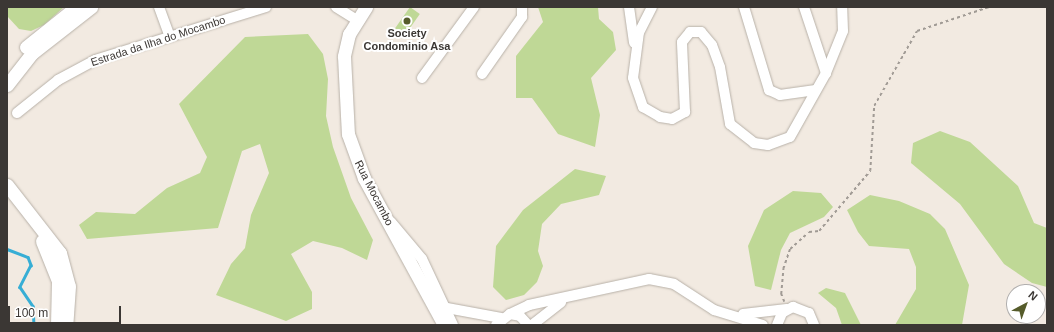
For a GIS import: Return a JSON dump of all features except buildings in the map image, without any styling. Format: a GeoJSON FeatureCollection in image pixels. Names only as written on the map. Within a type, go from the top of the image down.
{"type":"FeatureCollection","features":[{"type":"Feature","properties":{"kind":"main road"},"geometry":{"type":"LineString","coordinates":[[7,69],[26,48],[76,7]]}},
{"type":"Feature","properties":{"kind":"main road"},"geometry":{"type":"LineString","coordinates":[[7,85],[32,53],[91,7]]}},
{"type":"Feature","properties":{"kind":"main road","name":"Rua Mocambo"},"geometry":{"type":"LineString","coordinates":[[366,7],[357,20],[346,46],[343,68],[348,134],[361,172],[444,325]]}},
{"type":"Feature","properties":{"kind":"main road"},"geometry":{"type":"LineString","coordinates":[[7,185],[60,254],[69,286],[66,325]]}},
{"type":"Feature","properties":{"kind":"main road"},"geometry":{"type":"LineString","coordinates":[[7,200],[42,241],[55,266],[60,297],[57,325]]}},
{"type":"Feature","properties":{"kind":"street"},"geometry":{"type":"LineString","coordinates":[[160,7],[170,36]]}},
{"type":"Feature","properties":{"kind":"street","name":"Estrada da Ilha do Mocambo"},"geometry":{"type":"LineString","coordinates":[[17,113],[79,67],[170,36],[266,7]]}},
{"type":"Feature","properties":{"kind":"street"},"geometry":{"type":"LineString","coordinates":[[336,7],[357,20]]}},
{"type":"Feature","properties":{"kind":"street"},"geometry":{"type":"LineString","coordinates":[[422,78],[474,7]]}},
{"type":"Feature","properties":{"kind":"street"},"geometry":{"type":"LineString","coordinates":[[482,74],[522,17],[522,7]]}},
{"type":"Feature","properties":{"kind":"street"},"geometry":{"type":"LineString","coordinates":[[629,7],[635,51],[633,78],[643,107],[660,117],[672,119],[687,108],[682,42],[694,31],[706,36],[720,68],[730,124],[754,143],[779,144],[790,137],[826,73],[843,31],[842,7]]}},
{"type":"Feature","properties":{"kind":"street"},"geometry":{"type":"LineString","coordinates":[[635,51],[652,7]]}},
{"type":"Feature","properties":{"kind":"street"},"geometry":{"type":"LineString","coordinates":[[744,7],[769,90],[780,95],[816,90]]}},
{"type":"Feature","properties":{"kind":"street"},"geometry":{"type":"LineString","coordinates":[[804,7],[826,73]]}},
{"type":"Feature","properties":{"kind":"street"},"geometry":{"type":"LineString","coordinates":[[386,216],[414,245],[447,308],[453,325]]}},
{"type":"Feature","properties":{"kind":"street"},"geometry":{"type":"LineString","coordinates":[[503,319],[529,305],[568,299],[655,280],[674,284],[714,310],[763,325]]}},
{"type":"Feature","properties":{"kind":"street"},"geometry":{"type":"LineString","coordinates":[[532,325],[550,308],[568,299]]}},
{"type":"Feature","properties":{"kind":"street"},"geometry":{"type":"LineString","coordinates":[[447,308],[503,319],[520,316],[528,325]]}},
{"type":"Feature","properties":{"kind":"street"},"geometry":{"type":"LineString","coordinates":[[777,325],[787,309]]}},
{"type":"Feature","properties":{"kind":"street"},"geometry":{"type":"LineString","coordinates":[[731,314],[755,315],[787,309],[804,309],[814,325]]}},
{"type":"Feature","properties":{"kind":"path"},"geometry":{"type":"LineString","coordinates":[[787,309],[781,294],[790,249],[809,232],[819,231],[870,171],[874,106],[917,31],[989,7]]}},
{"type":"Feature","properties":{"kind":"green space"},"geometry":{"type":"Polygon","coordinates":[[[7,7],[64,7],[44,25],[31,31],[19,29],[7,16],[7,7]]]}},
{"type":"Feature","properties":{"kind":"green space","name":"Society Condominio Asa"},"geometry":{"type":"Polygon","coordinates":[[[410,7],[420,14],[405,35],[395,28],[410,7]]]}},
{"type":"Feature","properties":{"kind":"green space"},"geometry":{"type":"Polygon","coordinates":[[[538,7],[598,7],[599,19],[613,32],[616,50],[591,78],[600,115],[595,147],[558,134],[532,98],[516,98],[516,56],[543,22],[538,7]]]}},
{"type":"Feature","properties":{"kind":"green space"},"geometry":{"type":"Polygon","coordinates":[[[308,34],[323,54],[328,79],[326,116],[333,147],[351,198],[373,240],[367,260],[342,248],[313,241],[291,254],[312,292],[312,309],[286,321],[216,295],[231,264],[245,248],[251,215],[269,173],[260,144],[242,151],[218,228],[87,239],[79,225],[96,212],[135,214],[167,188],[200,173],[207,157],[179,104],[245,37],[308,34]]]}},
{"type":"Feature","properties":{"kind":"green space"},"geometry":{"type":"Polygon","coordinates":[[[940,131],[970,142],[1018,186],[1034,223],[1047,228],[1047,287],[1046,284],[1032,283],[1004,264],[960,204],[911,163],[913,143],[940,131]]]}},
{"type":"Feature","properties":{"kind":"green space"},"geometry":{"type":"Polygon","coordinates":[[[575,169],[606,176],[599,195],[561,204],[542,224],[538,251],[543,266],[537,282],[524,295],[506,300],[493,287],[496,246],[523,210],[575,169]]]}},
{"type":"Feature","properties":{"kind":"green space"},"geometry":{"type":"Polygon","coordinates":[[[793,191],[821,193],[833,207],[824,217],[790,233],[781,250],[771,290],[755,286],[748,246],[764,210],[793,191]]]}},
{"type":"Feature","properties":{"kind":"green space"},"geometry":{"type":"Polygon","coordinates":[[[870,195],[899,201],[930,214],[945,229],[969,285],[962,325],[895,325],[916,289],[916,267],[909,249],[869,246],[858,232],[847,210],[870,195]]]}},
{"type":"Feature","properties":{"kind":"green space"},"geometry":{"type":"Polygon","coordinates":[[[826,288],[845,293],[861,325],[842,325],[836,308],[818,293],[826,288]]]}},
{"type":"Feature","properties":{"kind":"waterway"},"geometry":{"type":"LineString","coordinates":[[7,249],[28,257],[31,265],[20,287],[33,306],[34,325]]}},
{"type":"Feature","properties":{"kind":"place","name":"Society Condominio Asa"},"geometry":{"type":"Point","coordinates":[407,21]}}]}
